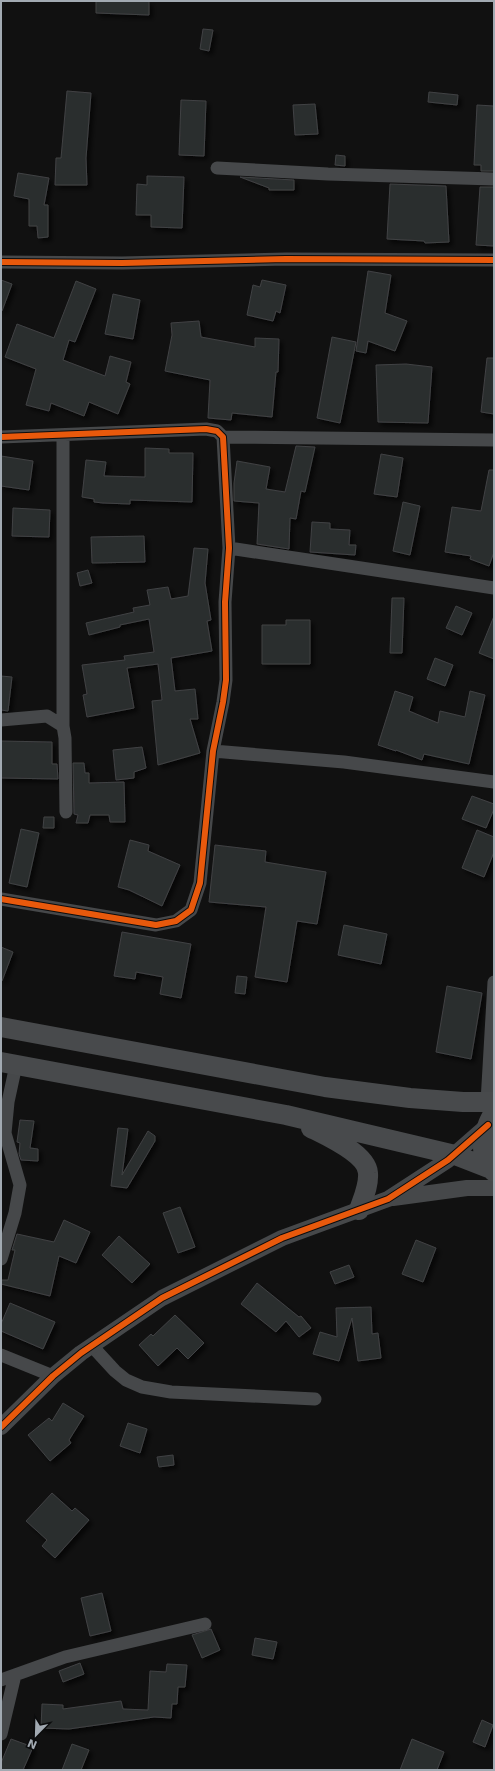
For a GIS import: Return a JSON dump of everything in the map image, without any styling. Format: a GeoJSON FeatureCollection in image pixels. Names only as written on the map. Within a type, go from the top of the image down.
{"type":"FeatureCollection","features":[{"type":"Feature","properties":{"kind":"main road"},"geometry":{"type":"LineString","coordinates":[[1,1027],[325,1087],[410,1098],[463,1102],[491,1110],[483,1137],[483,1148],[485,1159],[493,1176]]}},
{"type":"Feature","properties":{"kind":"main road"},"geometry":{"type":"LineString","coordinates":[[9,1063],[286,1115],[455,1155],[493,1176]]}},
{"type":"Feature","properties":{"kind":"main road"},"geometry":{"type":"LineString","coordinates":[[286,1115],[328,1137],[362,1159],[368,1172],[367,1188],[359,1210]]}},
{"type":"Feature","properties":{"kind":"street"},"geometry":{"type":"LineString","coordinates":[[217,168],[328,174],[494,179]]}},
{"type":"Feature","properties":{"kind":"street"},"geometry":{"type":"LineString","coordinates":[[1,262],[122,263],[286,259],[494,260]]}},
{"type":"Feature","properties":{"kind":"street"},"geometry":{"type":"LineString","coordinates":[[1,437],[206,429],[217,431],[222,437],[229,548],[225,602],[226,680],[224,702],[213,751],[200,883],[191,910],[176,921],[156,925],[1,899]]}},
{"type":"Feature","properties":{"kind":"street"},"geometry":{"type":"LineString","coordinates":[[63,435],[63,726],[65,738],[66,812]]}},
{"type":"Feature","properties":{"kind":"street"},"geometry":{"type":"LineString","coordinates":[[222,437],[494,440]]}},
{"type":"Feature","properties":{"kind":"street"},"geometry":{"type":"LineString","coordinates":[[229,548],[494,588]]}},
{"type":"Feature","properties":{"kind":"street"},"geometry":{"type":"LineString","coordinates":[[1,720],[47,716],[63,726]]}},
{"type":"Feature","properties":{"kind":"street"},"geometry":{"type":"LineString","coordinates":[[213,751],[344,762],[494,782]]}},
{"type":"Feature","properties":{"kind":"street"},"geometry":{"type":"LineString","coordinates":[[1,1427],[53,1376],[92,1346],[162,1298],[282,1238],[388,1199],[455,1155],[491,1110],[494,982]]}},
{"type":"Feature","properties":{"kind":"street"},"geometry":{"type":"LineString","coordinates":[[1,1259],[15,1213],[20,1185],[6,1133],[9,1063]]}},
{"type":"Feature","properties":{"kind":"street"},"geometry":{"type":"LineString","coordinates":[[388,1199],[467,1188],[493,1176]]}},
{"type":"Feature","properties":{"kind":"street"},"geometry":{"type":"LineString","coordinates":[[92,1346],[121,1376],[142,1387],[171,1392],[315,1399]]}},
{"type":"Feature","properties":{"kind":"street"},"geometry":{"type":"LineString","coordinates":[[1,1355],[53,1376]]}},
{"type":"Feature","properties":{"kind":"street"},"geometry":{"type":"LineString","coordinates":[[1,1680],[65,1657],[205,1624]]}},
{"type":"Feature","properties":{"kind":"street"},"geometry":{"type":"LineString","coordinates":[[1,1734],[15,1675]]}},
{"type":"Feature","properties":{"kind":"building"},"geometry":{"type":"Polygon","coordinates":[[[96,1],[149,1],[149,15],[96,13],[96,1]]]}},
{"type":"Feature","properties":{"kind":"building"},"geometry":{"type":"Polygon","coordinates":[[[203,29],[213,30],[209,51],[200,49],[203,29]]]}},
{"type":"Feature","properties":{"kind":"building"},"geometry":{"type":"Polygon","coordinates":[[[67,91],[91,93],[86,158],[87,185],[55,185],[56,158],[61,158],[67,91]]]}},
{"type":"Feature","properties":{"kind":"building"},"geometry":{"type":"Polygon","coordinates":[[[429,92],[458,95],[457,105],[428,102],[429,92]]]}},
{"type":"Feature","properties":{"kind":"building"},"geometry":{"type":"Polygon","coordinates":[[[181,100],[206,101],[204,156],[179,155],[181,100]]]}},
{"type":"Feature","properties":{"kind":"building"},"geometry":{"type":"Polygon","coordinates":[[[315,104],[318,134],[295,135],[293,105],[315,104]]]}},
{"type":"Feature","properties":{"kind":"building"},"geometry":{"type":"Polygon","coordinates":[[[477,105],[494,106],[494,171],[481,171],[481,165],[474,165],[477,105]]]}},
{"type":"Feature","properties":{"kind":"building"},"geometry":{"type":"Polygon","coordinates":[[[336,155],[345,156],[345,166],[335,165],[336,155]]]}},
{"type":"Feature","properties":{"kind":"building"},"geometry":{"type":"Polygon","coordinates":[[[18,173],[49,178],[44,205],[48,205],[48,237],[38,238],[37,226],[29,226],[29,199],[14,196],[18,173]]]}},
{"type":"Feature","properties":{"kind":"building"},"geometry":{"type":"Polygon","coordinates":[[[147,176],[184,177],[182,228],[151,227],[151,215],[136,215],[137,184],[147,185],[147,176]]]}},
{"type":"Feature","properties":{"kind":"building"},"geometry":{"type":"Polygon","coordinates":[[[240,177],[294,180],[294,190],[269,190],[269,188],[240,177]]]}},
{"type":"Feature","properties":{"kind":"building"},"geometry":{"type":"Polygon","coordinates":[[[390,184],[446,186],[449,242],[425,243],[424,241],[387,239],[390,184]]]}},
{"type":"Feature","properties":{"kind":"building"},"geometry":{"type":"Polygon","coordinates":[[[480,187],[494,187],[494,246],[476,245],[480,187]]]}},
{"type":"Feature","properties":{"kind":"building"},"geometry":{"type":"Polygon","coordinates":[[[368,271],[391,275],[385,313],[407,321],[395,351],[368,341],[366,353],[356,351],[368,271]]]}},
{"type":"Feature","properties":{"kind":"building"},"geometry":{"type":"Polygon","coordinates":[[[1,280],[12,284],[2,311],[1,311],[1,280]]]}},
{"type":"Feature","properties":{"kind":"building"},"geometry":{"type":"Polygon","coordinates":[[[262,280],[286,285],[280,313],[276,311],[273,321],[247,315],[253,285],[260,287],[262,280]]]}},
{"type":"Feature","properties":{"kind":"building"},"geometry":{"type":"Polygon","coordinates":[[[76,281],[96,289],[75,342],[69,340],[63,360],[105,376],[110,356],[131,362],[126,382],[130,384],[118,414],[89,402],[84,416],[51,403],[49,411],[26,405],[36,369],[5,357],[17,324],[54,338],[76,281]]]}},
{"type":"Feature","properties":{"kind":"building"},"geometry":{"type":"Polygon","coordinates":[[[113,294],[140,300],[133,339],[105,334],[113,294]]]}},
{"type":"Feature","properties":{"kind":"building"},"geometry":{"type":"Polygon","coordinates":[[[199,321],[201,337],[255,347],[255,338],[279,339],[278,372],[276,372],[272,417],[232,413],[231,420],[208,418],[210,380],[165,371],[172,335],[171,323],[199,321]]]}},
{"type":"Feature","properties":{"kind":"building"},"geometry":{"type":"Polygon","coordinates":[[[332,337],[356,342],[340,423],[317,418],[332,337]]]}},
{"type":"Feature","properties":{"kind":"building"},"geometry":{"type":"Polygon","coordinates":[[[487,358],[494,358],[494,414],[481,412],[487,358]]]}},
{"type":"Feature","properties":{"kind":"building"},"geometry":{"type":"Polygon","coordinates":[[[406,364],[432,367],[428,423],[378,422],[376,365],[406,364]]]}},
{"type":"Feature","properties":{"kind":"building"},"geometry":{"type":"Polygon","coordinates":[[[296,446],[315,447],[305,492],[301,491],[296,519],[290,518],[289,549],[257,544],[259,503],[234,501],[234,483],[237,461],[270,467],[266,489],[285,492],[296,446]]]}},
{"type":"Feature","properties":{"kind":"building"},"geometry":{"type":"Polygon","coordinates":[[[145,448],[169,449],[169,453],[193,453],[192,502],[130,500],[130,504],[103,503],[94,502],[94,499],[82,497],[86,460],[106,462],[104,476],[145,477],[145,448]]]}},
{"type":"Feature","properties":{"kind":"building"},"geometry":{"type":"Polygon","coordinates":[[[381,454],[403,458],[397,497],[374,494],[381,454]]]}},
{"type":"Feature","properties":{"kind":"building"},"geometry":{"type":"Polygon","coordinates":[[[1,456],[33,461],[29,490],[1,486],[1,456]]]}},
{"type":"Feature","properties":{"kind":"building"},"geometry":{"type":"Polygon","coordinates":[[[489,470],[494,470],[494,552],[489,566],[470,559],[471,556],[445,552],[452,507],[481,511],[489,470]]]}},
{"type":"Feature","properties":{"kind":"building"},"geometry":{"type":"Polygon","coordinates":[[[403,502],[420,506],[410,555],[393,551],[403,502]]]}},
{"type":"Feature","properties":{"kind":"building"},"geometry":{"type":"Polygon","coordinates":[[[13,508],[50,510],[49,537],[12,536],[13,508]]]}},
{"type":"Feature","properties":{"kind":"building"},"geometry":{"type":"Polygon","coordinates":[[[312,522],[330,523],[330,529],[350,530],[349,545],[356,545],[355,555],[310,552],[312,522]]]}},
{"type":"Feature","properties":{"kind":"building"},"geometry":{"type":"Polygon","coordinates":[[[144,536],[145,562],[92,563],[91,537],[144,536]]]}},
{"type":"Feature","properties":{"kind":"building"},"geometry":{"type":"Polygon","coordinates":[[[194,548],[208,549],[205,583],[211,620],[207,621],[212,651],[171,658],[175,691],[195,689],[198,719],[190,719],[200,753],[158,765],[152,701],[162,700],[158,664],[127,668],[134,708],[87,717],[83,695],[87,694],[82,665],[125,660],[124,656],[154,652],[149,619],[120,625],[120,627],[89,635],[86,623],[134,612],[133,608],[150,605],[147,590],[168,587],[171,599],[188,596],[194,548]]]}},
{"type":"Feature","properties":{"kind":"building"},"geometry":{"type":"Polygon","coordinates":[[[88,570],[92,583],[80,586],[77,573],[88,570]]]}},
{"type":"Feature","properties":{"kind":"building"},"geometry":{"type":"Polygon","coordinates":[[[392,598],[404,598],[402,653],[390,653],[392,598]]]}},
{"type":"Feature","properties":{"kind":"building"},"geometry":{"type":"Polygon","coordinates":[[[456,606],[472,613],[462,635],[446,628],[456,606]]]}},
{"type":"Feature","properties":{"kind":"building"},"geometry":{"type":"Polygon","coordinates":[[[494,616],[494,659],[479,653],[494,616]]]}},
{"type":"Feature","properties":{"kind":"building"},"geometry":{"type":"Polygon","coordinates":[[[286,620],[310,620],[310,664],[262,664],[262,625],[286,625],[286,620]]]}},
{"type":"Feature","properties":{"kind":"building"},"geometry":{"type":"Polygon","coordinates":[[[435,658],[453,665],[445,686],[427,679],[435,658]]]}},
{"type":"Feature","properties":{"kind":"building"},"geometry":{"type":"Polygon","coordinates":[[[1,676],[12,677],[8,711],[1,710],[1,676]]]}},
{"type":"Feature","properties":{"kind":"building"},"geometry":{"type":"Polygon","coordinates":[[[395,691],[413,697],[409,711],[438,723],[440,711],[465,717],[470,691],[485,695],[469,764],[424,754],[422,760],[378,745],[395,691]]]}},
{"type":"Feature","properties":{"kind":"building"},"geometry":{"type":"Polygon","coordinates":[[[1,741],[52,742],[52,764],[57,764],[58,779],[1,778],[1,741]]]}},
{"type":"Feature","properties":{"kind":"building"},"geometry":{"type":"Polygon","coordinates":[[[142,747],[146,768],[134,772],[134,778],[116,780],[113,750],[142,747]]]}},
{"type":"Feature","properties":{"kind":"building"},"geometry":{"type":"Polygon","coordinates":[[[73,763],[84,763],[85,773],[89,773],[89,783],[124,782],[125,822],[110,822],[109,815],[90,815],[88,823],[76,823],[78,815],[74,814],[73,763]]]}},
{"type":"Feature","properties":{"kind":"building"},"geometry":{"type":"Polygon","coordinates":[[[472,796],[494,804],[494,809],[486,828],[462,819],[472,796]]]}},
{"type":"Feature","properties":{"kind":"building"},"geometry":{"type":"Polygon","coordinates":[[[44,817],[54,817],[54,828],[43,828],[44,817]]]}},
{"type":"Feature","properties":{"kind":"building"},"geometry":{"type":"Polygon","coordinates":[[[21,829],[39,833],[27,887],[9,883],[21,829]]]}},
{"type":"Feature","properties":{"kind":"building"},"geometry":{"type":"Polygon","coordinates":[[[477,830],[494,837],[494,852],[484,877],[462,868],[477,830]]]}},
{"type":"Feature","properties":{"kind":"building"},"geometry":{"type":"Polygon","coordinates":[[[130,840],[149,845],[148,851],[180,865],[162,906],[129,890],[118,887],[130,840]]]}},
{"type":"Feature","properties":{"kind":"building"},"geometry":{"type":"Polygon","coordinates":[[[215,845],[266,851],[265,862],[326,872],[317,924],[297,921],[287,982],[255,977],[266,907],[209,902],[215,845]]]}},
{"type":"Feature","properties":{"kind":"building"},"geometry":{"type":"Polygon","coordinates":[[[344,925],[387,934],[381,964],[338,955],[344,925]]]}},
{"type":"Feature","properties":{"kind":"building"},"geometry":{"type":"Polygon","coordinates":[[[122,932],[191,944],[181,998],[160,994],[163,977],[136,972],[135,979],[114,976],[122,932]]]}},
{"type":"Feature","properties":{"kind":"building"},"geometry":{"type":"Polygon","coordinates":[[[1,947],[13,952],[2,981],[1,981],[1,947]]]}},
{"type":"Feature","properties":{"kind":"building"},"geometry":{"type":"Polygon","coordinates":[[[237,976],[247,977],[245,994],[235,993],[237,976]]]}},
{"type":"Feature","properties":{"kind":"building"},"geometry":{"type":"Polygon","coordinates":[[[447,986],[482,993],[471,1059],[436,1052],[447,986]]]}},
{"type":"Feature","properties":{"kind":"building"},"geometry":{"type":"Polygon","coordinates":[[[20,1120],[34,1121],[30,1148],[38,1149],[38,1161],[21,1160],[19,1154],[20,1143],[17,1142],[20,1120]]]}},
{"type":"Feature","properties":{"kind":"building"},"geometry":{"type":"Polygon","coordinates":[[[118,1128],[128,1129],[122,1175],[148,1131],[155,1136],[155,1141],[127,1188],[111,1186],[118,1128]]]}},
{"type":"Feature","properties":{"kind":"building"},"geometry":{"type":"Polygon","coordinates":[[[180,1207],[195,1247],[178,1253],[163,1213],[180,1207]]]}},
{"type":"Feature","properties":{"kind":"building"},"geometry":{"type":"Polygon","coordinates":[[[64,1220],[90,1232],[76,1263],[59,1256],[50,1296],[1,1284],[1,1280],[8,1280],[15,1250],[12,1250],[17,1234],[54,1242],[64,1220]]]}},
{"type":"Feature","properties":{"kind":"building"},"geometry":{"type":"Polygon","coordinates":[[[119,1236],[150,1264],[132,1283],[102,1255],[119,1236]]]}},
{"type":"Feature","properties":{"kind":"building"},"geometry":{"type":"Polygon","coordinates":[[[416,1240],[436,1248],[423,1282],[402,1274],[416,1240]]]}},
{"type":"Feature","properties":{"kind":"building"},"geometry":{"type":"Polygon","coordinates":[[[349,1265],[354,1277],[335,1284],[330,1272],[349,1265]]]}},
{"type":"Feature","properties":{"kind":"building"},"geometry":{"type":"Polygon","coordinates":[[[257,1283],[299,1317],[301,1316],[311,1328],[299,1337],[286,1321],[276,1332],[241,1304],[257,1283]]]}},
{"type":"Feature","properties":{"kind":"building"},"geometry":{"type":"Polygon","coordinates":[[[10,1303],[55,1322],[43,1349],[1,1331],[1,1324],[10,1303]]]}},
{"type":"Feature","properties":{"kind":"building"},"geometry":{"type":"Polygon","coordinates":[[[371,1307],[372,1334],[378,1333],[381,1358],[358,1361],[352,1318],[339,1361],[313,1354],[320,1332],[337,1337],[336,1308],[371,1307]]]}},
{"type":"Feature","properties":{"kind":"building"},"geometry":{"type":"Polygon","coordinates":[[[175,1315],[204,1343],[188,1359],[177,1348],[158,1366],[139,1345],[151,1334],[153,1336],[175,1315]]]}},
{"type":"Feature","properties":{"kind":"building"},"geometry":{"type":"Polygon","coordinates":[[[63,1403],[84,1416],[69,1440],[71,1443],[50,1461],[28,1435],[49,1418],[52,1421],[63,1403]]]}},
{"type":"Feature","properties":{"kind":"building"},"geometry":{"type":"Polygon","coordinates":[[[128,1423],[147,1429],[140,1453],[120,1446],[128,1423]]]}},
{"type":"Feature","properties":{"kind":"building"},"geometry":{"type":"Polygon","coordinates":[[[173,1455],[174,1465],[159,1467],[157,1457],[173,1455]]]}},
{"type":"Feature","properties":{"kind":"building"},"geometry":{"type":"Polygon","coordinates":[[[52,1493],[72,1511],[75,1508],[89,1520],[55,1558],[42,1546],[47,1540],[26,1521],[52,1493]]]}},
{"type":"Feature","properties":{"kind":"building"},"geometry":{"type":"Polygon","coordinates":[[[102,1593],[111,1631],[90,1636],[81,1598],[102,1593]]]}},
{"type":"Feature","properties":{"kind":"building"},"geometry":{"type":"Polygon","coordinates":[[[211,1629],[220,1650],[202,1658],[192,1635],[211,1629]]]}},
{"type":"Feature","properties":{"kind":"building"},"geometry":{"type":"Polygon","coordinates":[[[255,1638],[277,1642],[273,1659],[252,1655],[255,1638]]]}},
{"type":"Feature","properties":{"kind":"building"},"geometry":{"type":"Polygon","coordinates":[[[80,1663],[84,1674],[63,1682],[59,1671],[80,1663]]]}},
{"type":"Feature","properties":{"kind":"building"},"geometry":{"type":"Polygon","coordinates":[[[167,1664],[187,1665],[185,1687],[178,1687],[177,1704],[172,1704],[171,1718],[154,1717],[69,1729],[41,1728],[42,1704],[63,1705],[63,1709],[121,1701],[123,1709],[148,1710],[150,1671],[166,1672],[167,1664]]]}},
{"type":"Feature","properties":{"kind":"building"},"geometry":{"type":"Polygon","coordinates":[[[482,1720],[493,1725],[485,1747],[473,1742],[482,1720]]]}},
{"type":"Feature","properties":{"kind":"building"},"geometry":{"type":"Polygon","coordinates":[[[11,1739],[33,1747],[23,1770],[1,1770],[1,1763],[11,1739]]]}},
{"type":"Feature","properties":{"kind":"building"},"geometry":{"type":"Polygon","coordinates":[[[412,1739],[444,1752],[437,1770],[400,1770],[412,1739]]]}},
{"type":"Feature","properties":{"kind":"building"},"geometry":{"type":"Polygon","coordinates":[[[72,1744],[89,1750],[81,1770],[62,1770],[72,1744]]]}},
{"type":"Feature","properties":{"kind":"cycle path"},"geometry":{"type":"LineString","coordinates":[[1,262],[122,263],[286,259],[494,260]]}},
{"type":"Feature","properties":{"kind":"cycle path"},"geometry":{"type":"LineString","coordinates":[[1,437],[206,429],[217,431],[223,437],[229,548],[225,602],[226,680],[213,751],[200,883],[191,910],[176,921],[156,925],[1,899]]}},
{"type":"Feature","properties":{"kind":"cycle path"},"geometry":{"type":"LineString","coordinates":[[1,1427],[53,1376],[81,1353],[162,1298],[282,1238],[388,1199],[448,1160],[488,1125]]}}]}
